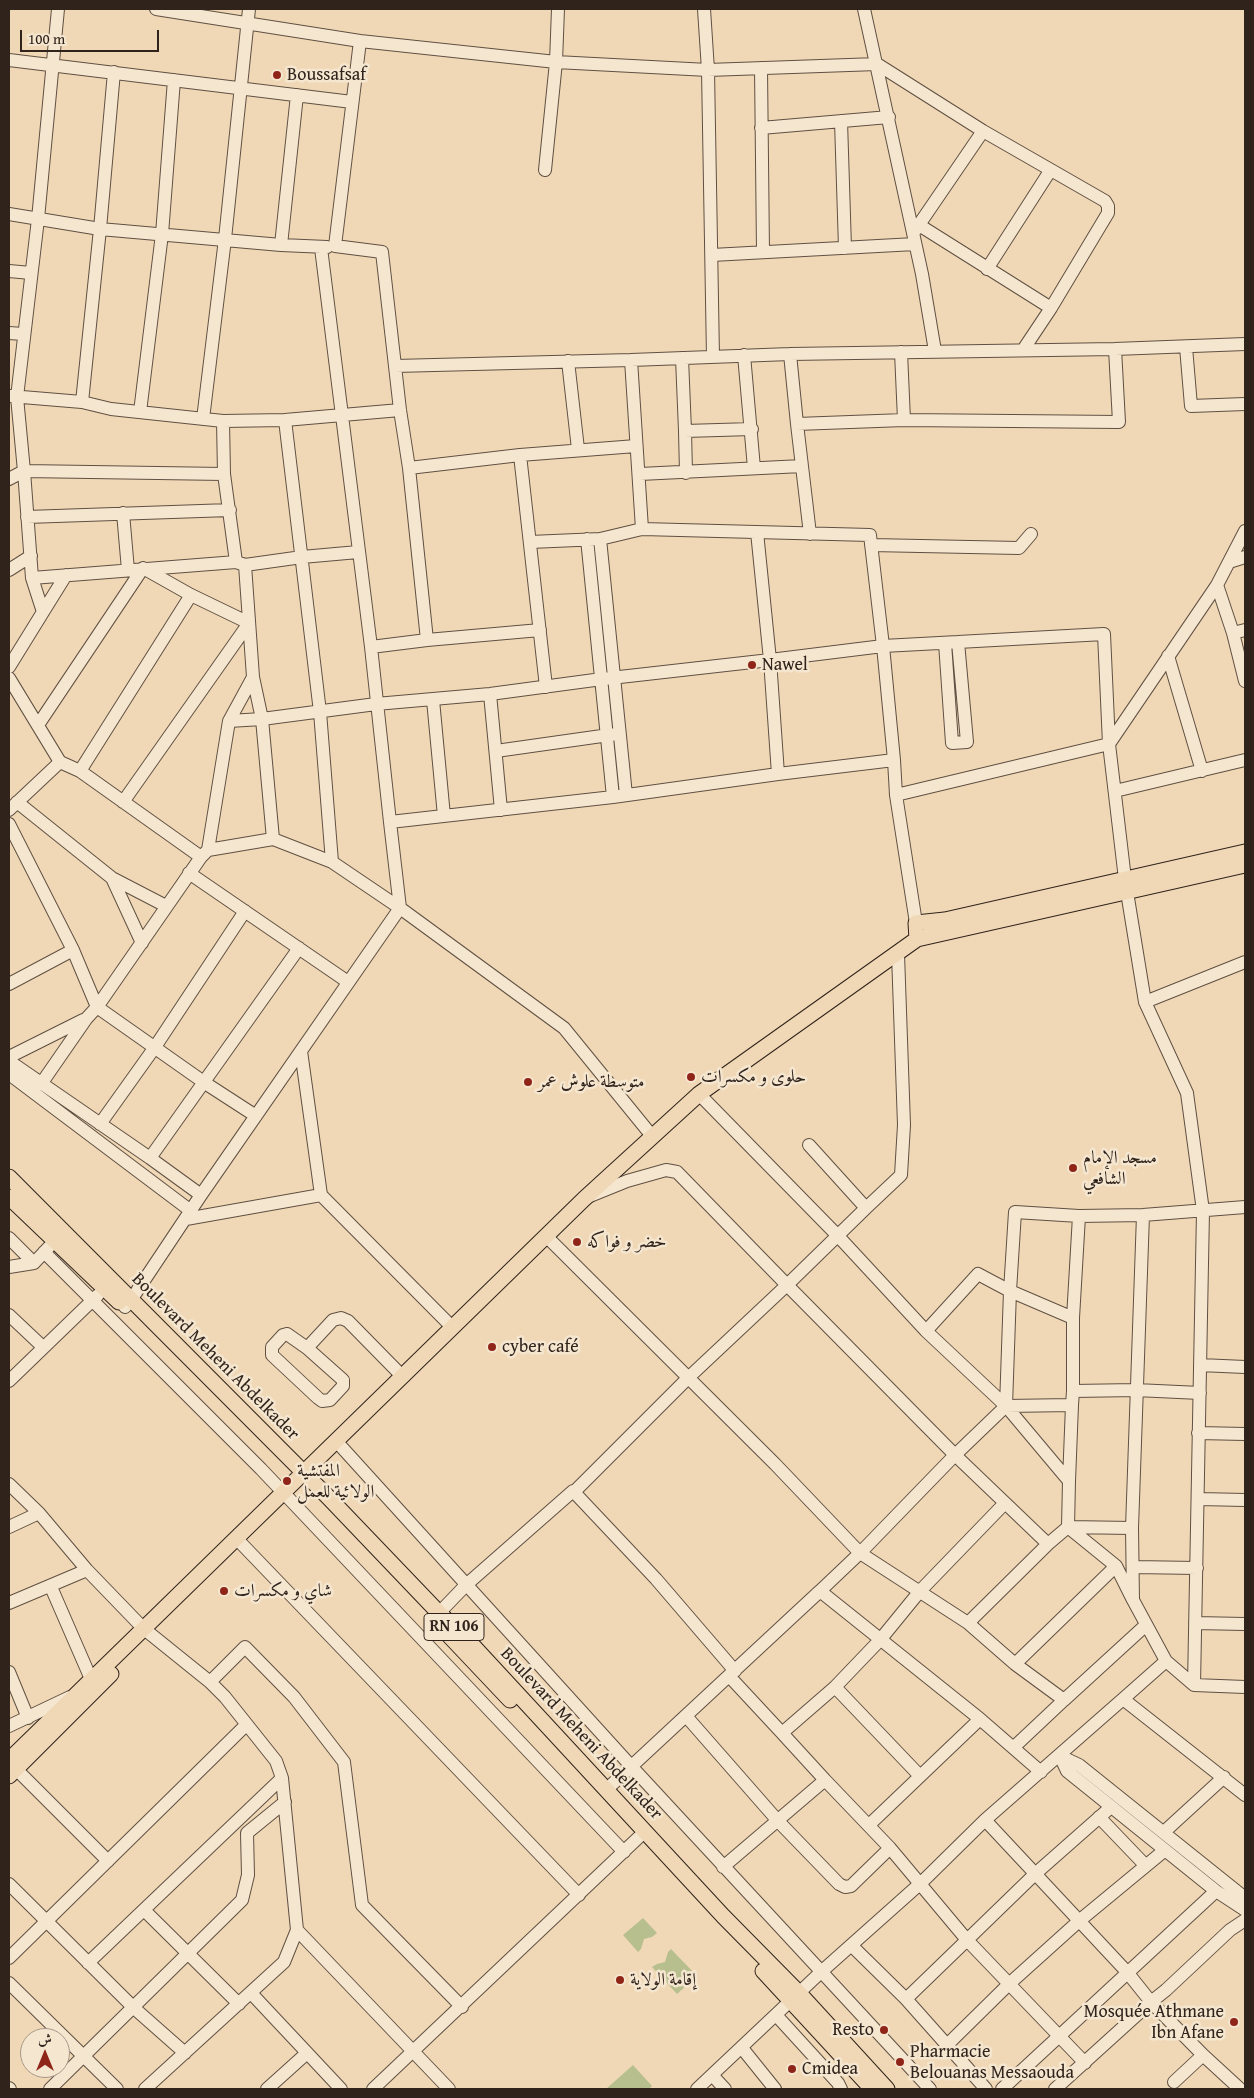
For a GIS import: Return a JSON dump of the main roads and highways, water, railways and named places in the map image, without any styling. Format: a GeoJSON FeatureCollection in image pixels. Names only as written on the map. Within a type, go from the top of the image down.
{"type":"FeatureCollection","features":[{"type":"Feature","properties":{"kind":"main road"},"geometry":{"type":"LineString","coordinates":[[11,1769],[147,1631],[286,1496],[318,1460],[546,1236],[699,1094],[917,940],[1245,852]]}},
{"type":"Feature","properties":{"kind":"main road"},"geometry":{"type":"LineString","coordinates":[[917,940],[916,922],[945,920],[1245,864]]}},
{"type":"Feature","properties":{"kind":"main road","name":"Boulevard Meheni Abdelkader"},"geometry":{"type":"LineString","coordinates":[[9,1177],[128,1303],[439,1614],[464,1636],[723,1916],[874,2085],[887,2089]]}},
{"type":"Feature","properties":{"kind":"main road"},"geometry":{"type":"LineString","coordinates":[[9,1197],[105,1288],[128,1303]]}},
{"type":"Feature","properties":{"kind":"main road","name":"Boulevard Meheni Abdelkader"},"geometry":{"type":"LineString","coordinates":[[302,1478],[639,1837],[795,1997]]}},
{"type":"Feature","properties":{"kind":"main road"},"geometry":{"type":"LineString","coordinates":[[11,1769],[76,1694],[147,1631]]}},
{"type":"Feature","properties":{"kind":"place","name":"Boussafsaf"},"geometry":{"type":"Point","coordinates":[277,75]}},
{"type":"Feature","properties":{"kind":"place","name":"Nawel"},"geometry":{"type":"Point","coordinates":[752,665]}},
{"type":"Feature","properties":{"kind":"place","name":"حلوى و مكسرات"},"geometry":{"type":"Point","coordinates":[691,1077]}},
{"type":"Feature","properties":{"kind":"place","name":"متوسطة علوش عمر"},"geometry":{"type":"Point","coordinates":[528,1082]}},
{"type":"Feature","properties":{"kind":"place","name":"مسجد الإمام الشافعي"},"geometry":{"type":"Point","coordinates":[1073,1168]}},
{"type":"Feature","properties":{"kind":"place","name":"خضر و فواكه"},"geometry":{"type":"Point","coordinates":[577,1242]}},
{"type":"Feature","properties":{"kind":"place","name":"cyber café"},"geometry":{"type":"Point","coordinates":[492,1347]}},
{"type":"Feature","properties":{"kind":"place","name":"المفتشية الولائية للعمل"},"geometry":{"type":"Point","coordinates":[287,1481]}},
{"type":"Feature","properties":{"kind":"place","name":"شاي و مكسرات"},"geometry":{"type":"Point","coordinates":[224,1591]}},
{"type":"Feature","properties":{"kind":"place","name":"إقامة الولاية"},"geometry":{"type":"Point","coordinates":[620,1980]}},
{"type":"Feature","properties":{"kind":"place","name":"Mosquée Athmane Ibn Afane"},"geometry":{"type":"Point","coordinates":[1234,2022]}},
{"type":"Feature","properties":{"kind":"place","name":"Resto"},"geometry":{"type":"Point","coordinates":[884,2030]}},
{"type":"Feature","properties":{"kind":"place","name":"Pharmacie Belouanas Messaouda"},"geometry":{"type":"Point","coordinates":[900,2062]}},
{"type":"Feature","properties":{"kind":"place","name":"Cmidea"},"geometry":{"type":"Point","coordinates":[792,2069]}}]}
